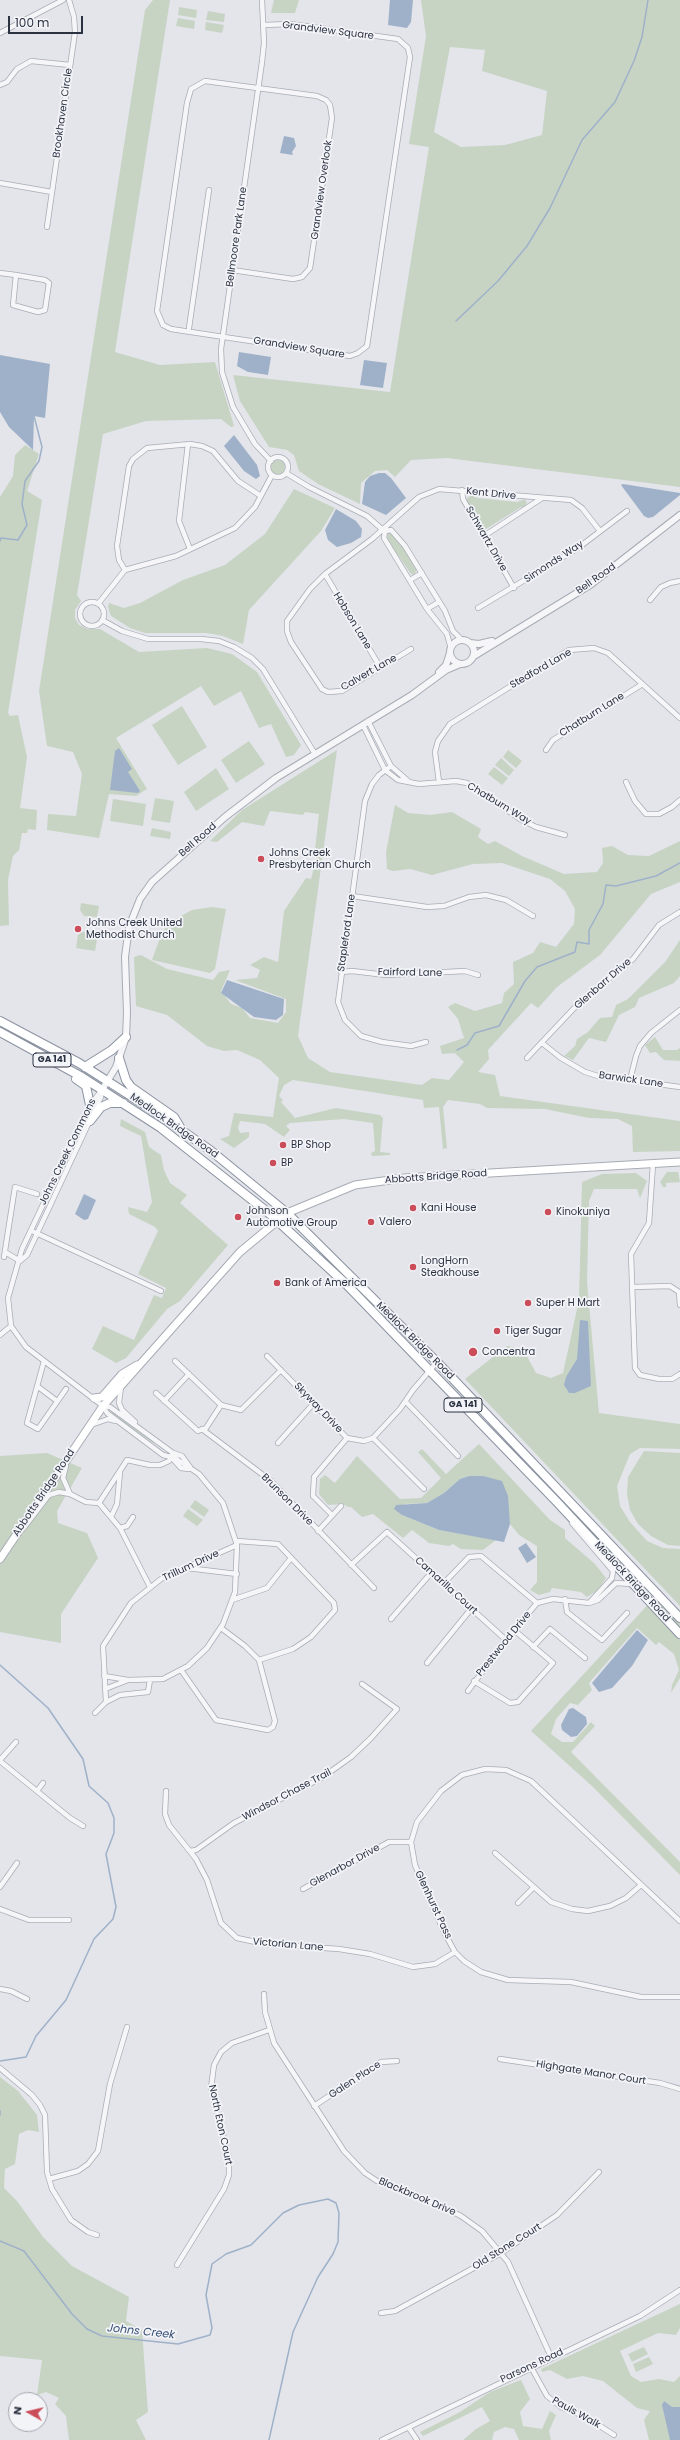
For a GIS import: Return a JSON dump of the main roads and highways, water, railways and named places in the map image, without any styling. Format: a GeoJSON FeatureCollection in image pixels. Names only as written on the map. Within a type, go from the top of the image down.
{"type":"FeatureCollection","features":[{"type":"Feature","properties":{"kind":"highway","name":"Medlock Bridge Road"},"geometry":{"type":"LineString","coordinates":[[0,1021],[86,1067],[108,1081],[210,1150],[287,1213],[437,1362],[680,1618]]}},
{"type":"Feature","properties":{"kind":"highway","name":"Medlock Bridge Road"},"geometry":{"type":"LineString","coordinates":[[0,1032],[123,1103],[190,1150],[277,1220],[346,1284],[430,1370],[568,1513],[632,1584],[680,1634]]}},
{"type":"Feature","properties":{"kind":"highway"},"geometry":{"type":"LineString","coordinates":[[86,1067],[112,1050],[126,1037]]}},
{"type":"Feature","properties":{"kind":"highway"},"geometry":{"type":"LineString","coordinates":[[19,1042],[29,1052],[83,1083],[88,1090],[90,1105]]}},
{"type":"Feature","properties":{"kind":"highway"},"geometry":{"type":"LineString","coordinates":[[119,1058],[126,1080],[131,1087],[174,1117],[181,1130]]}},
{"type":"Feature","properties":{"kind":"highway"},"geometry":{"type":"LineString","coordinates":[[90,1121],[101,1107],[110,1104],[123,1103]]}},
{"type":"Feature","properties":{"kind":"main road","name":"Abbotts Bridge Road"},"geometry":{"type":"LineString","coordinates":[[0,1558],[103,1406],[240,1252],[287,1213],[350,1187],[404,1178],[680,1162]]}},
{"type":"Feature","properties":{"kind":"main road","name":"Abbotts Bridge Road"},"geometry":{"type":"LineString","coordinates":[[94,1398],[102,1397],[122,1374],[140,1363]]}},
{"type":"Feature","properties":{"kind":"water"},"geometry":{"type":"Polygon","coordinates":[[[390,0],[413,0],[411,22],[407,28],[388,25],[390,0]]]}},
{"type":"Feature","properties":{"kind":"water"},"geometry":{"type":"Polygon","coordinates":[[[284,136],[294,138],[296,146],[292,152],[293,155],[280,153],[284,136]]]}},
{"type":"Feature","properties":{"kind":"water"},"geometry":{"type":"Polygon","coordinates":[[[239,352],[271,357],[268,375],[248,372],[237,366],[239,352]]]}},
{"type":"Feature","properties":{"kind":"water"},"geometry":{"type":"Polygon","coordinates":[[[0,355],[50,364],[45,418],[34,416],[33,450],[9,427],[0,412],[0,355]]]}},
{"type":"Feature","properties":{"kind":"water"},"geometry":{"type":"Polygon","coordinates":[[[364,360],[387,363],[383,388],[360,385],[364,360]]]}},
{"type":"Feature","properties":{"kind":"water"},"geometry":{"type":"Polygon","coordinates":[[[234,435],[257,465],[260,476],[256,479],[244,471],[224,446],[234,435]]]}},
{"type":"Feature","properties":{"kind":"water"},"geometry":{"type":"Polygon","coordinates":[[[385,473],[391,478],[406,498],[386,515],[362,504],[365,482],[370,476],[385,473]]]}},
{"type":"Feature","properties":{"kind":"water"},"geometry":{"type":"Polygon","coordinates":[[[623,484],[680,493],[680,495],[653,517],[648,518],[644,516],[621,485],[623,484]]]}},
{"type":"Feature","properties":{"kind":"water"},"geometry":{"type":"Polygon","coordinates":[[[336,509],[356,521],[362,529],[361,537],[351,543],[337,547],[328,540],[325,530],[336,509]]]}},
{"type":"Feature","properties":{"kind":"water"},"geometry":{"type":"Polygon","coordinates":[[[119,748],[132,769],[128,772],[140,791],[138,793],[110,790],[115,751],[119,748]]]}},
{"type":"Feature","properties":{"kind":"water"},"geometry":{"type":"Polygon","coordinates":[[[227,980],[284,999],[283,1015],[276,1020],[254,1017],[221,993],[227,980]]]}},
{"type":"Feature","properties":{"kind":"water"},"geometry":{"type":"Polygon","coordinates":[[[84,1194],[96,1200],[88,1219],[84,1220],[75,1214],[84,1194]]]}},
{"type":"Feature","properties":{"kind":"water"},"geometry":{"type":"Polygon","coordinates":[[[580,1320],[588,1321],[591,1386],[575,1393],[569,1393],[564,1385],[566,1377],[577,1359],[580,1320]]]}},
{"type":"Feature","properties":{"kind":"water"},"geometry":{"type":"Polygon","coordinates":[[[469,1476],[483,1476],[502,1481],[508,1496],[510,1524],[504,1542],[439,1530],[402,1515],[394,1509],[396,1505],[427,1503],[444,1493],[460,1479],[469,1476]]]}},
{"type":"Feature","properties":{"kind":"water"},"geometry":{"type":"Polygon","coordinates":[[[526,1543],[536,1557],[527,1563],[518,1548],[526,1543]]]}},
{"type":"Feature","properties":{"kind":"water"},"geometry":{"type":"Polygon","coordinates":[[[637,1630],[648,1640],[632,1666],[612,1688],[599,1692],[592,1683],[637,1630]]]}},
{"type":"Feature","properties":{"kind":"water"},"geometry":{"type":"Polygon","coordinates":[[[573,1708],[586,1717],[587,1724],[577,1736],[571,1737],[562,1730],[561,1725],[569,1709],[573,1708]]]}},
{"type":"Feature","properties":{"kind":"water"},"geometry":{"type":"Polygon","coordinates":[[[664,2401],[672,2407],[680,2407],[680,2440],[670,2440],[662,2405],[664,2401]]]}},
{"type":"Feature","properties":{"kind":"waterway"},"geometry":{"type":"LineString","coordinates":[[456,321],[498,281],[527,246],[550,208],[582,140],[615,102],[634,61],[642,37],[648,0]]}},
{"type":"Feature","properties":{"kind":"waterway"},"geometry":{"type":"LineString","coordinates":[[0,541],[1,538],[18,540],[27,525],[22,504],[25,481],[39,461],[42,447],[34,416]]}},
{"type":"Feature","properties":{"kind":"waterway"},"geometry":{"type":"LineString","coordinates":[[457,1050],[467,1045],[475,1033],[499,1026],[525,981],[537,967],[575,952],[577,942],[589,944],[589,930],[603,904],[606,885],[616,886],[656,876],[680,863]]}},
{"type":"Feature","properties":{"kind":"waterway"},"geometry":{"type":"LineString","coordinates":[[0,1665],[48,1708],[83,1759],[89,1786],[108,1803],[114,1818],[114,1833],[106,1854],[116,1907],[113,1919],[94,1939],[66,2000],[36,2036],[26,2057],[0,2061]]}},
{"type":"Feature","properties":{"kind":"waterway","name":"Johns Creek"},"geometry":{"type":"LineString","coordinates":[[0,2241],[24,2251],[72,2314],[87,2329],[102,2336],[178,2344],[210,2335],[212,2328],[206,2295],[212,2264],[226,2254],[251,2245],[283,2213],[299,2205],[328,2199],[336,2203],[339,2213],[338,2242],[333,2254],[318,2277],[293,2332],[269,2440]]}},
{"type":"Feature","properties":{"kind":"place","name":"Johns Creek Presbyterian Church"},"geometry":{"type":"Point","coordinates":[261,859]}},
{"type":"Feature","properties":{"kind":"place","name":"Johns Creek United Methodist Church"},"geometry":{"type":"Point","coordinates":[78,929]}},
{"type":"Feature","properties":{"kind":"place","name":"BP Shop"},"geometry":{"type":"Point","coordinates":[283,1145]}},
{"type":"Feature","properties":{"kind":"place","name":"BP"},"geometry":{"type":"Point","coordinates":[273,1163]}},
{"type":"Feature","properties":{"kind":"place","name":"Kani House"},"geometry":{"type":"Point","coordinates":[413,1208]}},
{"type":"Feature","properties":{"kind":"place","name":"Kinokuniya"},"geometry":{"type":"Point","coordinates":[548,1212]}},
{"type":"Feature","properties":{"kind":"place","name":"Johnson Automotive Group"},"geometry":{"type":"Point","coordinates":[238,1217]}},
{"type":"Feature","properties":{"kind":"place","name":"Valero"},"geometry":{"type":"Point","coordinates":[371,1222]}},
{"type":"Feature","properties":{"kind":"place","name":"LongHorn Steakhouse"},"geometry":{"type":"Point","coordinates":[413,1267]}},
{"type":"Feature","properties":{"kind":"place","name":"Bank of America"},"geometry":{"type":"Point","coordinates":[277,1283]}},
{"type":"Feature","properties":{"kind":"place","name":"Super H Mart"},"geometry":{"type":"Point","coordinates":[528,1303]}},
{"type":"Feature","properties":{"kind":"place","name":"Tiger Sugar"},"geometry":{"type":"Point","coordinates":[497,1331]}},
{"type":"Feature","properties":{"kind":"place","name":"Concentra"},"geometry":{"type":"Point","coordinates":[473,1352]}}]}
